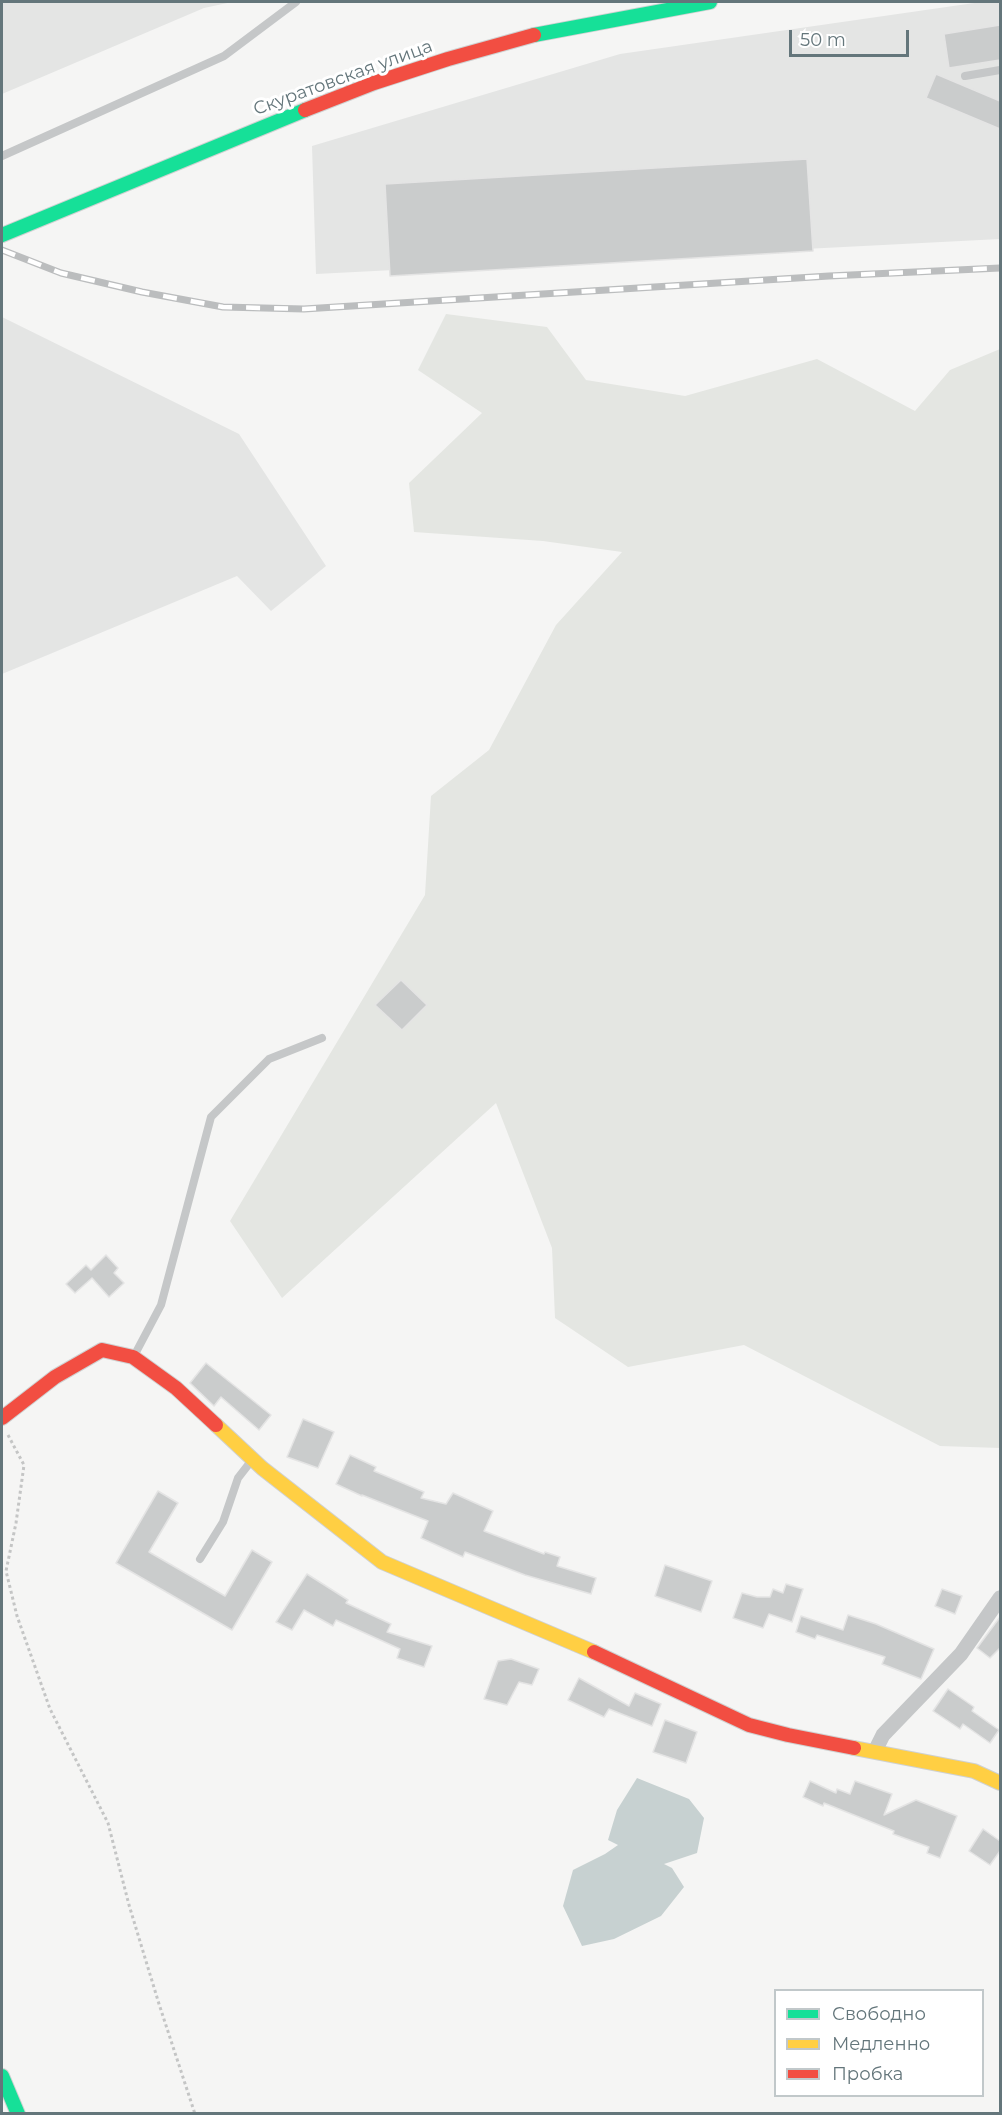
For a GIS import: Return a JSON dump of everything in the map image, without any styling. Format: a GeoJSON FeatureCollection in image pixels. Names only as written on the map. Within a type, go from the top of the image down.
{"type":"FeatureCollection","features":[{"type":"Feature","properties":{"kind":"street","name":"Скуратовская улица"},"geometry":{"type":"LineString","coordinates":[[2,235],[285,117],[374,83],[534,35],[706,2]]}},
{"type":"Feature","properties":{"kind":"street"},"geometry":{"type":"LineString","coordinates":[[2,1418],[55,1377],[102,1350],[133,1357],[176,1388],[253,1459],[382,1562],[597,1653],[749,1725],[788,1735],[974,1771],[1000,1783]]}},
{"type":"Feature","properties":{"kind":"street"},"geometry":{"type":"LineString","coordinates":[[875,1751],[883,1735],[961,1654],[1000,1598]]}},
{"type":"Feature","properties":{"kind":"street"},"geometry":{"type":"LineString","coordinates":[[2,2076],[18,2114]]}},
{"type":"Feature","properties":{"kind":"lane"},"geometry":{"type":"LineString","coordinates":[[2,156],[224,56],[296,2]]}},
{"type":"Feature","properties":{"kind":"lane"},"geometry":{"type":"LineString","coordinates":[[965,76],[1000,70]]}},
{"type":"Feature","properties":{"kind":"lane"},"geometry":{"type":"LineString","coordinates":[[133,1357],[161,1305],[211,1116],[269,1059],[322,1038]]}},
{"type":"Feature","properties":{"kind":"lane"},"geometry":{"type":"LineString","coordinates":[[200,1559],[224,1522],[238,1478],[253,1459]]}},
{"type":"Feature","properties":{"kind":"path"},"geometry":{"type":"LineString","coordinates":[[7,1433],[24,1465],[16,1523],[6,1571],[17,1616],[50,1709],[108,1823],[155,1993],[195,2114]]}},
{"type":"Feature","properties":{"kind":"shaded area"},"geometry":{"type":"Polygon","coordinates":[[[2,2],[232,2],[204,8],[2,94],[2,2]]]}},
{"type":"Feature","properties":{"kind":"shaded area"},"geometry":{"type":"Polygon","coordinates":[[[981,2],[1000,2],[1000,239],[316,274],[312,146],[620,54],[981,2]]]}},
{"type":"Feature","properties":{"kind":"shaded area"},"geometry":{"type":"Polygon","coordinates":[[[446,314],[547,327],[586,380],[685,396],[817,359],[915,411],[950,370],[1000,349],[1000,1448],[940,1446],[744,1345],[628,1367],[555,1318],[552,1248],[496,1103],[282,1298],[230,1221],[425,895],[431,796],[489,750],[556,625],[622,552],[543,541],[414,532],[409,483],[482,413],[418,370],[446,314]]]}},
{"type":"Feature","properties":{"kind":"shaded area"},"geometry":{"type":"Polygon","coordinates":[[[2,317],[239,434],[326,566],[271,611],[237,576],[2,674],[2,317]]]}},
{"type":"Feature","properties":{"kind":"shaded area"},"geometry":{"type":"Polygon","coordinates":[[[637,1778],[689,1799],[704,1818],[697,1853],[664,1864],[672,1868],[684,1887],[661,1916],[614,1939],[582,1946],[563,1906],[573,1870],[618,1845],[608,1840],[617,1810],[637,1778]]]}},
{"type":"Feature","properties":{"kind":"building"},"geometry":{"type":"Polygon","coordinates":[[[1000,25],[1000,60],[949,68],[944,34],[1000,25]]]}},
{"type":"Feature","properties":{"kind":"building"},"geometry":{"type":"Polygon","coordinates":[[[936,74],[1000,101],[1000,129],[926,98],[936,74]]]}},
{"type":"Feature","properties":{"kind":"building"},"geometry":{"type":"Polygon","coordinates":[[[807,159],[813,251],[390,276],[385,184],[807,159]]]}},
{"type":"Feature","properties":{"kind":"building"},"geometry":{"type":"Polygon","coordinates":[[[401,980],[427,1005],[402,1030],[375,1005],[401,980]]]}},
{"type":"Feature","properties":{"kind":"building"},"geometry":{"type":"Polygon","coordinates":[[[106,1255],[118,1268],[114,1273],[124,1283],[109,1297],[92,1278],[75,1293],[66,1284],[86,1265],[91,1270],[106,1255]]]}},
{"type":"Feature","properties":{"kind":"building"},"geometry":{"type":"Polygon","coordinates":[[[206,1363],[271,1415],[259,1430],[221,1397],[214,1406],[190,1383],[206,1363]]]}},
{"type":"Feature","properties":{"kind":"building"},"geometry":{"type":"Polygon","coordinates":[[[303,1419],[334,1432],[318,1468],[287,1457],[303,1419]]]}},
{"type":"Feature","properties":{"kind":"building"},"geometry":{"type":"Polygon","coordinates":[[[350,1455],[376,1467],[374,1471],[424,1492],[421,1498],[446,1504],[453,1493],[493,1511],[484,1531],[544,1554],[545,1552],[560,1557],[557,1566],[596,1578],[591,1594],[525,1575],[465,1552],[463,1557],[421,1538],[428,1521],[336,1484],[350,1455]]]}},
{"type":"Feature","properties":{"kind":"building"},"geometry":{"type":"Polygon","coordinates":[[[158,1491],[178,1503],[149,1552],[225,1596],[252,1550],[272,1562],[232,1630],[116,1563],[158,1491]]]}},
{"type":"Feature","properties":{"kind":"building"},"geometry":{"type":"Polygon","coordinates":[[[665,1565],[712,1581],[701,1612],[655,1596],[665,1565]]]}},
{"type":"Feature","properties":{"kind":"building"},"geometry":{"type":"Polygon","coordinates":[[[307,1574],[348,1600],[346,1603],[391,1624],[387,1632],[432,1646],[424,1667],[397,1658],[400,1649],[336,1620],[333,1626],[304,1610],[292,1630],[276,1622],[307,1574]]]}},
{"type":"Feature","properties":{"kind":"building"},"geometry":{"type":"Polygon","coordinates":[[[786,1584],[803,1589],[792,1622],[769,1614],[763,1628],[733,1618],[742,1593],[757,1597],[770,1597],[773,1589],[783,1593],[786,1584]]]}},
{"type":"Feature","properties":{"kind":"building"},"geometry":{"type":"Polygon","coordinates":[[[942,1589],[962,1596],[955,1614],[935,1606],[942,1589]]]}},
{"type":"Feature","properties":{"kind":"building"},"geometry":{"type":"Polygon","coordinates":[[[848,1615],[876,1624],[934,1649],[921,1679],[882,1664],[885,1657],[817,1635],[815,1639],[796,1632],[801,1616],[843,1630],[848,1615]]]}},
{"type":"Feature","properties":{"kind":"building"},"geometry":{"type":"Polygon","coordinates":[[[1000,1617],[1000,1648],[990,1658],[977,1648],[1000,1617]]]}},
{"type":"Feature","properties":{"kind":"building"},"geometry":{"type":"Polygon","coordinates":[[[511,1659],[539,1669],[532,1685],[519,1682],[507,1705],[484,1699],[498,1661],[511,1659]]]}},
{"type":"Feature","properties":{"kind":"building"},"geometry":{"type":"Polygon","coordinates":[[[579,1678],[629,1706],[635,1693],[661,1704],[652,1726],[609,1709],[604,1717],[568,1700],[579,1678]]]}},
{"type":"Feature","properties":{"kind":"building"},"geometry":{"type":"Polygon","coordinates":[[[948,1689],[974,1707],[972,1711],[999,1730],[990,1743],[963,1724],[960,1729],[933,1711],[948,1689]]]}},
{"type":"Feature","properties":{"kind":"building"},"geometry":{"type":"Polygon","coordinates":[[[665,1720],[697,1732],[686,1763],[653,1752],[665,1720]]]}},
{"type":"Feature","properties":{"kind":"building"},"geometry":{"type":"Polygon","coordinates":[[[810,1781],[836,1793],[837,1789],[850,1794],[855,1781],[892,1794],[884,1815],[916,1800],[957,1816],[940,1858],[927,1853],[929,1847],[893,1834],[894,1831],[803,1797],[810,1781]]]}},
{"type":"Feature","properties":{"kind":"building"},"geometry":{"type":"Polygon","coordinates":[[[983,1829],[1000,1841],[1000,1851],[990,1865],[969,1851],[983,1829]]]}},
{"type":"Feature","properties":{"kind":"railway"},"geometry":{"type":"LineString","coordinates":[[2,250],[61,273],[142,292],[223,307],[304,309],[829,276],[1000,268]]}},
{"type":"Feature","properties":{"kind":"traffic: fast"},"geometry":{"type":"LineString","coordinates":[[534,35],[710,2]]}},
{"type":"Feature","properties":{"kind":"traffic: fast"},"geometry":{"type":"LineString","coordinates":[[2,235],[305,110]]}},
{"type":"Feature","properties":{"kind":"traffic: fast"},"geometry":{"type":"LineString","coordinates":[[2,2076],[18,2114]]}},
{"type":"Feature","properties":{"kind":"traffic: slow"},"geometry":{"type":"LineString","coordinates":[[216,1425],[262,1468],[382,1562],[594,1652]]}},
{"type":"Feature","properties":{"kind":"traffic: slow"},"geometry":{"type":"LineString","coordinates":[[854,1748],[974,1771],[1000,1783]]}},
{"type":"Feature","properties":{"kind":"traffic: jam"},"geometry":{"type":"LineString","coordinates":[[305,110],[374,83],[534,35]]}},
{"type":"Feature","properties":{"kind":"traffic: jam"},"geometry":{"type":"LineString","coordinates":[[2,1418],[55,1377],[102,1350],[133,1357],[176,1388],[216,1425]]}},
{"type":"Feature","properties":{"kind":"traffic: jam"},"geometry":{"type":"LineString","coordinates":[[594,1652],[749,1725],[854,1748]]}}]}
